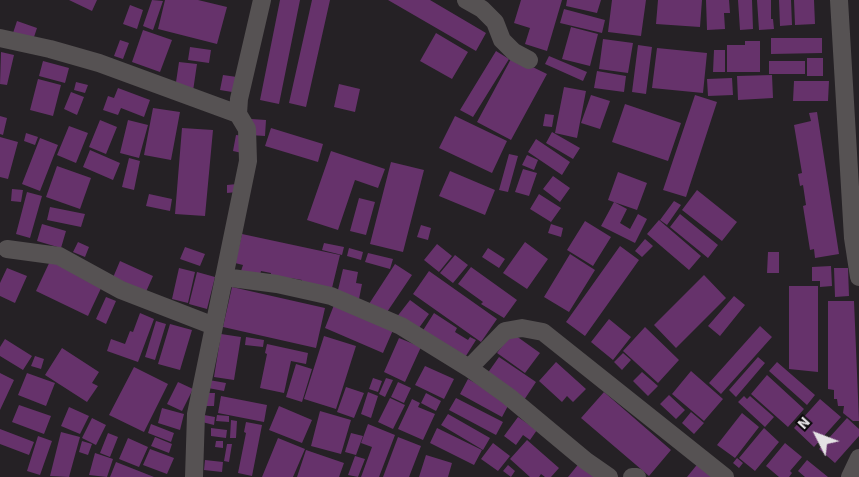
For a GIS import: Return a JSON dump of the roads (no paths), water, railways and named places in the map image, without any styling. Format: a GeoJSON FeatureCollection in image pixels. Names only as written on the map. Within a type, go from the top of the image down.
{"type":"FeatureCollection","features":[{"type":"Feature","properties":{"kind":"street"},"geometry":{"type":"LineString","coordinates":[[194,477],[196,414],[248,161],[247,129],[238,114],[239,99],[262,0]]}},
{"type":"Feature","properties":{"kind":"street"},"geometry":{"type":"LineString","coordinates":[[466,0],[482,9],[495,22],[502,40],[514,52],[529,60]]}},
{"type":"Feature","properties":{"kind":"street"},"geometry":{"type":"LineString","coordinates":[[840,0],[853,238],[859,278]]}},
{"type":"Feature","properties":{"kind":"street"},"geometry":{"type":"LineString","coordinates":[[0,38],[99,63],[238,114]]}},
{"type":"Feature","properties":{"kind":"street"},"geometry":{"type":"LineString","coordinates":[[7,249],[59,256],[121,290],[214,326]]}},
{"type":"Feature","properties":{"kind":"street"},"geometry":{"type":"LineString","coordinates":[[224,278],[277,284],[331,296],[401,326],[469,368],[508,396],[586,461],[609,477]]}},
{"type":"Feature","properties":{"kind":"street"},"geometry":{"type":"LineString","coordinates":[[469,368],[505,331],[522,328],[543,332],[724,477]]}},
{"type":"Feature","properties":{"kind":"street"},"geometry":{"type":"LineString","coordinates":[[850,477],[859,458]]}},
{"type":"Feature","properties":{"kind":"street"},"geometry":{"type":"LineString","coordinates":[[632,477],[637,477]]}}]}
